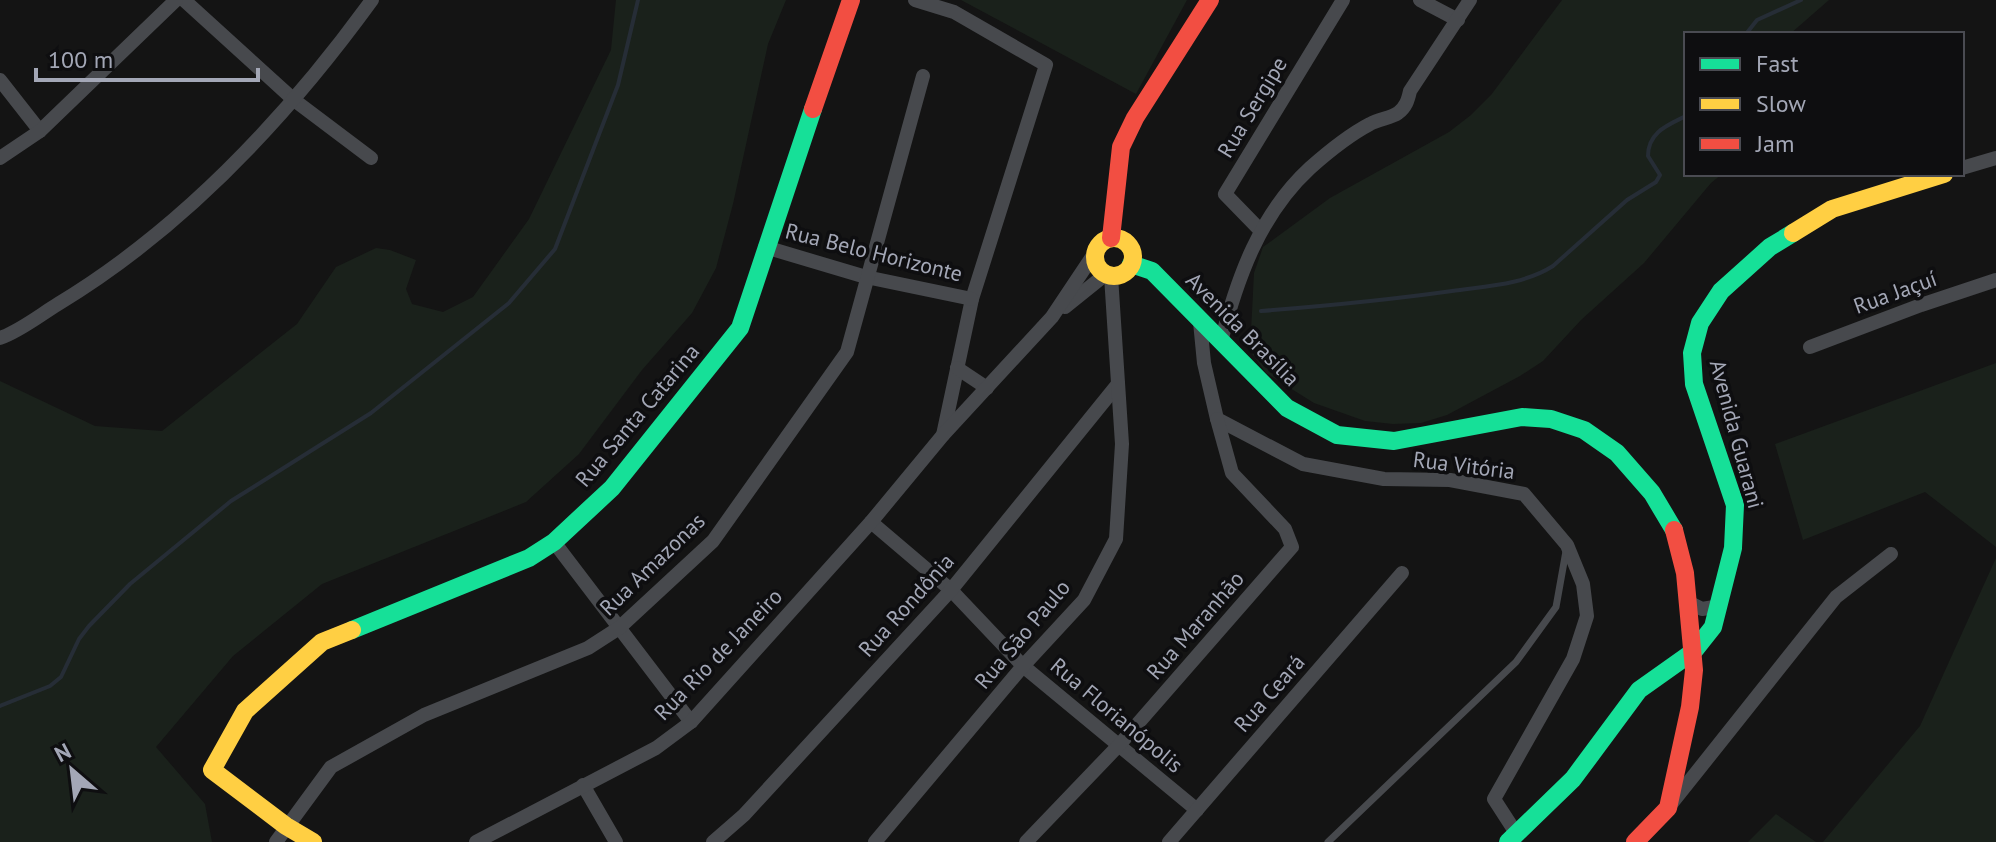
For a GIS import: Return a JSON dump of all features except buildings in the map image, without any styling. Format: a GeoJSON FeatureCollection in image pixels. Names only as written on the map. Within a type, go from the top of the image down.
{"type":"FeatureCollection","features":[{"type":"Feature","properties":{"kind":"street"},"geometry":{"type":"LineString","coordinates":[[0,158],[40,131],[176,0]]}},
{"type":"Feature","properties":{"kind":"street"},"geometry":{"type":"LineString","coordinates":[[184,0],[294,100],[371,158]]}},
{"type":"Feature","properties":{"kind":"street"},"geometry":{"type":"LineString","coordinates":[[0,338],[108,274],[214,183],[294,100],[372,0]]}},
{"type":"Feature","properties":{"kind":"street","name":"Rua Santa Catarina"},"geometry":{"type":"LineString","coordinates":[[286,826],[212,770],[245,711],[322,642],[529,558],[554,542],[612,488],[740,328],[851,0]]}},
{"type":"Feature","properties":{"kind":"street","name":"Rua Rio de Janeiro"},"geometry":{"type":"LineString","coordinates":[[915,0],[954,12],[1046,65],[972,299],[943,435]]}},
{"type":"Feature","properties":{"kind":"street"},"geometry":{"type":"LineString","coordinates":[[1111,238],[1121,147],[1135,118],[1210,0]]}},
{"type":"Feature","properties":{"kind":"street","name":"Rua Sergipe"},"geometry":{"type":"LineString","coordinates":[[1260,230],[1225,194],[1343,0]]}},
{"type":"Feature","properties":{"kind":"street"},"geometry":{"type":"LineString","coordinates":[[1420,0],[1458,20]]}},
{"type":"Feature","properties":{"kind":"street"},"geometry":{"type":"LineString","coordinates":[[1221,342],[1240,276],[1260,230],[1282,199],[1310,168],[1360,130],[1380,119],[1396,115],[1470,0]]}},
{"type":"Feature","properties":{"kind":"street","name":"Rua Amazonas"},"geometry":{"type":"LineString","coordinates":[[276,842],[331,767],[424,715],[588,648],[619,628],[713,541],[847,352],[923,76]]}},
{"type":"Feature","properties":{"kind":"street"},"geometry":{"type":"LineString","coordinates":[[0,80],[40,131]]}},
{"type":"Feature","properties":{"kind":"street"},"geometry":{"type":"LineString","coordinates":[[1964,167],[1996,158]]}},
{"type":"Feature","properties":{"kind":"street","name":"Avenida Guarani"},"geometry":{"type":"LineString","coordinates":[[1694,651],[1713,627],[1720,606],[1733,548],[1735,505],[1694,384],[1692,353],[1700,323],[1721,291],[1770,247],[1832,209],[1938,176]]}},
{"type":"Feature","properties":{"kind":"street"},"geometry":{"type":"LineString","coordinates":[[1111,238],[1124,241],[1133,258],[1123,273],[1109,275],[1096,265],[1096,251],[1102,242],[1111,238]]}},
{"type":"Feature","properties":{"kind":"street","name":"Rua Belo Horizonte"},"geometry":{"type":"LineString","coordinates":[[765,247],[866,277],[972,299]]}},
{"type":"Feature","properties":{"kind":"street","name":"Rua Rio de Janeiro"},"geometry":{"type":"LineString","coordinates":[[476,842],[656,748],[691,722],[871,522],[943,435],[1052,317],[1096,251]]}},
{"type":"Feature","properties":{"kind":"street","name":"Avenida Brasília"},"geometry":{"type":"LineString","coordinates":[[1131,264],[1152,271],[1287,408],[1337,435],[1394,441],[1522,417],[1551,419],[1584,430],[1617,453],[1652,493],[1677,534],[1685,573],[1694,670],[1690,707],[1668,808]]}},
{"type":"Feature","properties":{"kind":"street","name":"Rua Rio de Janeiro"},"geometry":{"type":"LineString","coordinates":[[1052,317],[1109,275]]}},
{"type":"Feature","properties":{"kind":"street","name":"Rua São Paulo"},"geometry":{"type":"LineString","coordinates":[[875,842],[1023,666],[1084,600],[1116,539],[1122,444],[1109,275]]}},
{"type":"Feature","properties":{"kind":"street","name":"Rua Jaçuí"},"geometry":{"type":"LineString","coordinates":[[1810,347],[1996,280]]}},
{"type":"Feature","properties":{"kind":"street"},"geometry":{"type":"LineString","coordinates":[[1200,322],[1204,363],[1217,419]]}},
{"type":"Feature","properties":{"kind":"street"},"geometry":{"type":"LineString","coordinates":[[957,368],[987,388]]}},
{"type":"Feature","properties":{"kind":"street","name":"Rua Rondônia"},"geometry":{"type":"LineString","coordinates":[[713,842],[744,815],[951,590],[1118,384]]}},
{"type":"Feature","properties":{"kind":"street","name":"Rua Vitória"},"geometry":{"type":"LineString","coordinates":[[1217,419],[1303,464],[1384,479],[1450,480],[1524,494],[1567,545],[1583,584],[1587,616],[1573,659],[1494,799],[1512,838]]}},
{"type":"Feature","properties":{"kind":"street","name":"Rua Maranhão"},"geometry":{"type":"LineString","coordinates":[[1026,842],[1120,744],[1292,547],[1285,529],[1232,473],[1217,419]]}},
{"type":"Feature","properties":{"kind":"street","name":"Rua Florianópolis"},"geometry":{"type":"LineString","coordinates":[[871,522],[951,590],[1023,666],[1197,810]]}},
{"type":"Feature","properties":{"kind":"street"},"geometry":{"type":"LineString","coordinates":[[554,542],[691,722]]}},
{"type":"Feature","properties":{"kind":"street"},"geometry":{"type":"LineString","coordinates":[[1635,842],[1668,808],[1836,597],[1891,554]]}},
{"type":"Feature","properties":{"kind":"street","name":"Rua Ceará"},"geometry":{"type":"LineString","coordinates":[[1169,842],[1402,573]]}},
{"type":"Feature","properties":{"kind":"street"},"geometry":{"type":"LineString","coordinates":[[1688,602],[1702,609],[1720,606]]}},
{"type":"Feature","properties":{"kind":"street"},"geometry":{"type":"LineString","coordinates":[[1512,838],[1573,779],[1607,729],[1639,690],[1694,651]]}},
{"type":"Feature","properties":{"kind":"street"},"geometry":{"type":"LineString","coordinates":[[583,785],[616,842]]}},
{"type":"Feature","properties":{"kind":"street"},"geometry":{"type":"LineString","coordinates":[[286,826],[313,842]]}},
{"type":"Feature","properties":{"kind":"lane"},"geometry":{"type":"LineString","coordinates":[[1328,842],[1516,662],[1556,607],[1567,545]]}},
{"type":"Feature","properties":{"kind":"shaded area"},"geometry":{"type":"Polygon","coordinates":[[[616,0],[786,0],[768,44],[716,268],[692,313],[642,370],[579,454],[526,502],[322,584],[233,656],[156,747],[205,804],[212,842],[0,842],[0,381],[95,426],[162,431],[297,324],[336,267],[376,248],[416,260],[406,289],[412,304],[443,312],[473,297],[529,219],[611,50],[616,0]]]}},
{"type":"Feature","properties":{"kind":"shaded area"},"geometry":{"type":"Polygon","coordinates":[[[961,0],[1187,0],[1136,94],[961,0]]]}},
{"type":"Feature","properties":{"kind":"shaded area"},"geometry":{"type":"Polygon","coordinates":[[[1562,0],[1829,0],[1792,32],[1684,32],[1684,176],[1720,176],[1644,263],[1581,320],[1543,361],[1447,415],[1421,423],[1365,421],[1314,403],[1266,373],[1250,351],[1254,273],[1263,247],[1330,198],[1449,132],[1491,95],[1562,0]]]}},
{"type":"Feature","properties":{"kind":"shaded area"},"geometry":{"type":"Polygon","coordinates":[[[1996,363],[1996,547],[1925,492],[1803,540],[1775,444],[1996,363]]]}},
{"type":"Feature","properties":{"kind":"shaded area"},"geometry":{"type":"Polygon","coordinates":[[[1996,558],[1996,842],[1823,842],[1920,726],[1996,558]]]}},
{"type":"Feature","properties":{"kind":"shaded area"},"geometry":{"type":"Polygon","coordinates":[[[1776,814],[1816,842],[1748,842],[1776,814]]]}},
{"type":"Feature","properties":{"kind":"waterway"},"geometry":{"type":"LineString","coordinates":[[0,706],[50,686],[61,677],[79,639],[89,626],[130,584],[231,501],[371,413],[509,303],[555,249],[618,85],[638,0]]}},
{"type":"Feature","properties":{"kind":"waterway"},"geometry":{"type":"LineString","coordinates":[[1748,32],[1757,20],[1801,0]]}},
{"type":"Feature","properties":{"kind":"waterway"},"geometry":{"type":"LineString","coordinates":[[1261,311],[1491,286],[1541,272],[1553,266],[1627,200],[1656,182],[1660,175],[1648,156],[1651,141],[1660,130],[1684,117]]}},
{"type":"Feature","properties":{"kind":"traffic: fast"},"geometry":{"type":"LineString","coordinates":[[352,630],[529,558],[554,542],[612,488],[740,328],[813,109]]}},
{"type":"Feature","properties":{"kind":"traffic: fast"},"geometry":{"type":"LineString","coordinates":[[1508,842],[1573,779],[1639,690],[1694,651],[1713,627],[1733,548],[1735,505],[1694,384],[1692,353],[1700,323],[1721,291],[1770,247],[1793,233]]}},
{"type":"Feature","properties":{"kind":"traffic: fast"},"geometry":{"type":"LineString","coordinates":[[1131,264],[1152,271],[1287,408],[1337,435],[1394,441],[1522,417],[1551,419],[1584,430],[1617,453],[1652,493],[1674,530]]}},
{"type":"Feature","properties":{"kind":"traffic: slow"},"geometry":{"type":"LineString","coordinates":[[1793,233],[1832,209],[1938,176]]}},
{"type":"Feature","properties":{"kind":"traffic: slow"},"geometry":{"type":"LineString","coordinates":[[1114,238],[1127,244],[1133,257],[1127,270],[1114,276],[1101,270],[1095,257],[1101,244],[1114,238]]}},
{"type":"Feature","properties":{"kind":"traffic: slow"},"geometry":{"type":"LineString","coordinates":[[313,842],[286,826],[212,770],[245,711],[322,642],[352,630]]}},
{"type":"Feature","properties":{"kind":"traffic: jam"},"geometry":{"type":"LineString","coordinates":[[813,109],[851,0]]}},
{"type":"Feature","properties":{"kind":"traffic: jam"},"geometry":{"type":"LineString","coordinates":[[1111,238],[1121,147],[1135,118],[1210,0]]}},
{"type":"Feature","properties":{"kind":"traffic: jam"},"geometry":{"type":"LineString","coordinates":[[1635,842],[1668,808],[1690,707],[1694,670],[1685,573],[1674,530]]}}]}
